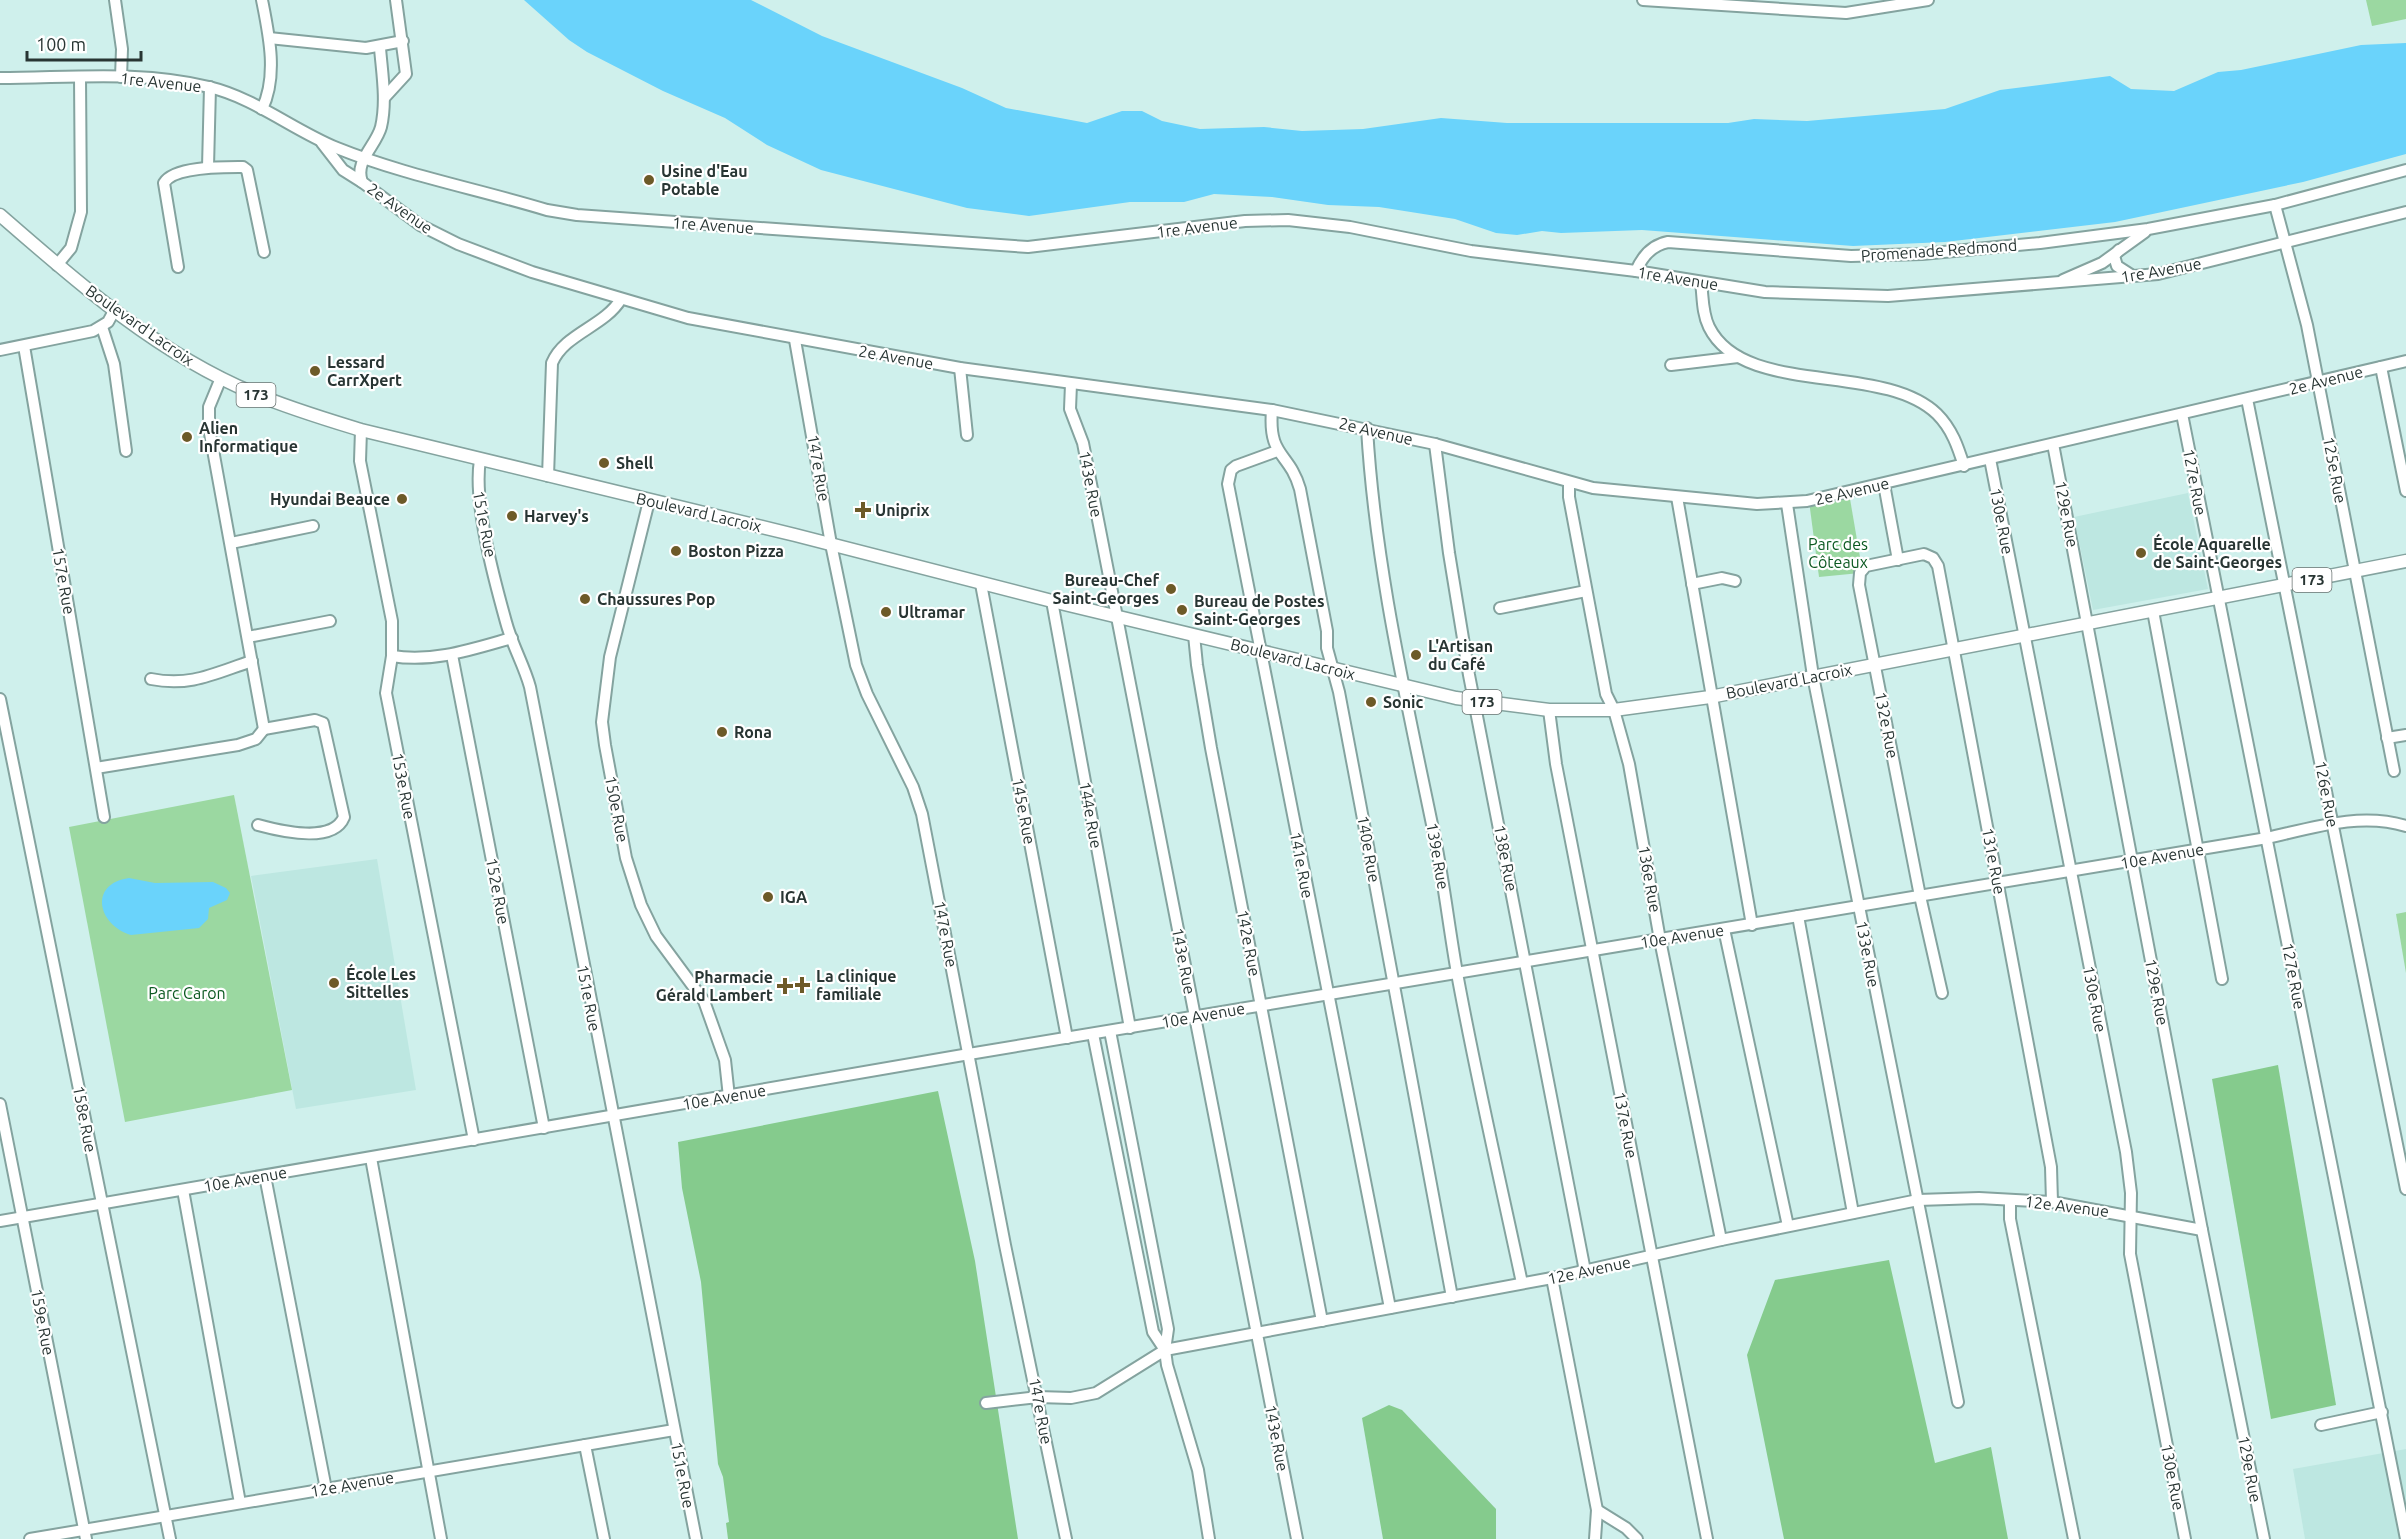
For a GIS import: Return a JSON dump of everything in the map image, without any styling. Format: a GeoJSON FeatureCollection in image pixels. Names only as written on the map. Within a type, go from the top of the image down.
{"type":"FeatureCollection","features":[{"type":"Feature","properties":{"kind":"main road","name":"Boulevard Lacroix"},"geometry":{"type":"LineString","coordinates":[[0,215],[114,311],[170,350],[221,378],[284,405],[361,430],[480,460],[831,544],[1052,602],[1477,702],[1549,710],[1614,710],[1710,697],[2406,561]]}},
{"type":"Feature","properties":{"kind":"street"},"geometry":{"type":"LineString","coordinates":[[115,0],[123,56],[121,76]]}},
{"type":"Feature","properties":{"kind":"street"},"geometry":{"type":"LineString","coordinates":[[262,0],[269,38],[269,89],[262,109]]}},
{"type":"Feature","properties":{"kind":"street"},"geometry":{"type":"LineString","coordinates":[[384,98],[406,74],[396,0]]}},
{"type":"Feature","properties":{"kind":"street"},"geometry":{"type":"LineString","coordinates":[[1643,0],[1760,4],[1853,13],[1928,0]]}},
{"type":"Feature","properties":{"kind":"street"},"geometry":{"type":"LineString","coordinates":[[269,38],[380,48],[403,41]]}},
{"type":"Feature","properties":{"kind":"street"},"geometry":{"type":"LineString","coordinates":[[364,157],[380,130],[384,98],[380,48]]}},
{"type":"Feature","properties":{"kind":"street","name":"1re Avenue"},"geometry":{"type":"LineString","coordinates":[[0,78],[121,76],[161,78],[210,87],[236,96],[317,139],[364,157],[547,210],[588,216],[1028,247],[1245,221],[1287,220],[1333,224],[1471,251],[1636,272],[1765,292],[1888,297],[2132,276],[2192,266],[2406,212]]}},
{"type":"Feature","properties":{"kind":"street"},"geometry":{"type":"LineString","coordinates":[[57,265],[71,248],[81,212],[80,77]]}},
{"type":"Feature","properties":{"kind":"street"},"geometry":{"type":"LineString","coordinates":[[208,167],[210,87]]}},
{"type":"Feature","properties":{"kind":"street","name":"2e Avenue"},"geometry":{"type":"LineString","coordinates":[[317,139],[344,170],[420,225],[458,244],[532,272],[688,318],[795,340],[960,368],[1272,410],[1435,444],[1569,483],[1677,497],[1787,504],[1839,495],[2406,361]]}},
{"type":"Feature","properties":{"kind":"street","name":"2e Avenue"},"geometry":{"type":"LineString","coordinates":[[362,182],[359,175],[364,157]]}},
{"type":"Feature","properties":{"kind":"street"},"geometry":{"type":"LineString","coordinates":[[178,267],[164,183],[170,175],[208,167],[243,167],[247,170],[264,252]]}},
{"type":"Feature","properties":{"kind":"street","name":"Promenade Redmond"},"geometry":{"type":"LineString","coordinates":[[1636,272],[1641,260],[1651,250],[1668,242],[1851,256],[1911,254],[2058,241],[2148,229],[2275,205],[2406,170]]}},
{"type":"Feature","properties":{"kind":"street","name":"125e Rue"},"geometry":{"type":"LineString","coordinates":[[2275,205],[2307,326],[2394,771]]}},
{"type":"Feature","properties":{"kind":"street","name":"Promenade Redmond"},"geometry":{"type":"LineString","coordinates":[[2049,284],[2087,271],[2148,229]]}},
{"type":"Feature","properties":{"kind":"street"},"geometry":{"type":"LineString","coordinates":[[2119,249],[2114,256],[2117,266],[2132,276]]}},
{"type":"Feature","properties":{"kind":"street"},"geometry":{"type":"LineString","coordinates":[[1701,282],[1704,313],[1709,327],[1723,347],[1738,357],[1776,370],[1906,394],[1926,405],[1950,430],[1965,466]]}},
{"type":"Feature","properties":{"kind":"street"},"geometry":{"type":"LineString","coordinates":[[548,476],[552,363],[556,352],[608,314],[621,299]]}},
{"type":"Feature","properties":{"kind":"street"},"geometry":{"type":"LineString","coordinates":[[0,350],[82,334],[102,327],[114,311]]}},
{"type":"Feature","properties":{"kind":"street"},"geometry":{"type":"LineString","coordinates":[[102,327],[114,364],[126,452]]}},
{"type":"Feature","properties":{"kind":"street","name":"147e Rue"},"geometry":{"type":"LineString","coordinates":[[795,340],[831,544],[860,678],[913,787],[922,814],[1005,1245],[1066,1539]]}},
{"type":"Feature","properties":{"kind":"street","name":"157e Rue"},"geometry":{"type":"LineString","coordinates":[[24,346],[104,817]]}},
{"type":"Feature","properties":{"kind":"street"},"geometry":{"type":"LineString","coordinates":[[1671,365],[1738,357]]}},
{"type":"Feature","properties":{"kind":"street"},"geometry":{"type":"LineString","coordinates":[[2381,367],[2406,491]]}},
{"type":"Feature","properties":{"kind":"street"},"geometry":{"type":"LineString","coordinates":[[960,368],[967,435]]}},
{"type":"Feature","properties":{"kind":"street"},"geometry":{"type":"LineString","coordinates":[[221,378],[211,400],[208,415],[264,729]]}},
{"type":"Feature","properties":{"kind":"street","name":"143e Rue"},"geometry":{"type":"LineString","coordinates":[[1071,384],[1070,408],[1083,443],[1297,1539]]}},
{"type":"Feature","properties":{"kind":"street","name":"126e Rue"},"geometry":{"type":"LineString","coordinates":[[2247,399],[2406,1189]]}},
{"type":"Feature","properties":{"kind":"street","name":"140e Rue"},"geometry":{"type":"LineString","coordinates":[[1272,410],[1271,428],[1277,451],[1296,475],[1300,489],[1331,668],[1341,704],[1452,1297]]}},
{"type":"Feature","properties":{"kind":"street","name":"127e Rue"},"geometry":{"type":"LineString","coordinates":[[2182,414],[2406,1539]]}},
{"type":"Feature","properties":{"kind":"street","name":"139e Rue"},"geometry":{"type":"LineString","coordinates":[[1367,428],[1375,528],[1401,685],[1409,711],[1439,859],[1458,974],[1522,1283]]}},
{"type":"Feature","properties":{"kind":"street","name":"153e Rue"},"geometry":{"type":"LineString","coordinates":[[361,430],[360,461],[390,608],[392,656],[386,693],[474,1140]]}},
{"type":"Feature","properties":{"kind":"street","name":"138e Rue"},"geometry":{"type":"LineString","coordinates":[[1435,444],[1449,553],[1469,675],[1477,702],[1585,1271]]}},
{"type":"Feature","properties":{"kind":"street","name":"129e Rue"},"geometry":{"type":"LineString","coordinates":[[2053,444],[2202,1230],[2264,1539]]}},
{"type":"Feature","properties":{"kind":"street","name":"141e Rue"},"geometry":{"type":"LineString","coordinates":[[1277,451],[1236,466],[1231,470],[1228,484],[1390,1308]]}},
{"type":"Feature","properties":{"kind":"street","name":"130e Rue"},"geometry":{"type":"LineString","coordinates":[[1990,459],[2069,871],[2126,1152],[2131,1193],[2129,1214],[2132,1269],[2185,1539]]}},
{"type":"Feature","properties":{"kind":"street","name":"151e Rue"},"geometry":{"type":"LineString","coordinates":[[480,460],[477,478],[480,504],[512,638],[521,657],[530,687],[696,1539]]}},
{"type":"Feature","properties":{"kind":"street","name":"136e Rue"},"geometry":{"type":"LineString","coordinates":[[1569,483],[1569,497],[1606,694],[1614,710],[1629,764],[1660,940],[1721,1240]]}},
{"type":"Feature","properties":{"kind":"street"},"geometry":{"type":"LineString","coordinates":[[1884,483],[1898,560]]}},
{"type":"Feature","properties":{"kind":"street"},"geometry":{"type":"LineString","coordinates":[[1677,497],[1710,697],[1752,925]]}},
{"type":"Feature","properties":{"kind":"street","name":"150e Rue"},"geometry":{"type":"LineString","coordinates":[[649,501],[610,657],[602,722],[605,745],[626,858],[641,905],[656,936],[704,1001],[725,1060],[729,1097]]}},
{"type":"Feature","properties":{"kind":"street","name":"133e Rue"},"geometry":{"type":"LineString","coordinates":[[1787,504],[1813,676],[1958,1402]]}},
{"type":"Feature","properties":{"kind":"street"},"geometry":{"type":"LineString","coordinates":[[231,543],[313,526]]}},
{"type":"Feature","properties":{"kind":"street","name":"131e Rue"},"geometry":{"type":"LineString","coordinates":[[1898,560],[1924,554],[1936,562],[2051,1167],[2052,1202]]}},
{"type":"Feature","properties":{"kind":"street","name":"132e Rue"},"geometry":{"type":"LineString","coordinates":[[1898,560],[1866,566],[1860,573],[1859,585],[1920,896],[1942,993]]}},
{"type":"Feature","properties":{"kind":"street"},"geometry":{"type":"LineString","coordinates":[[1692,584],[1722,578],[1736,581]]}},
{"type":"Feature","properties":{"kind":"street","name":"145e Rue"},"geometry":{"type":"LineString","coordinates":[[981,584],[1066,1038]]}},
{"type":"Feature","properties":{"kind":"street"},"geometry":{"type":"LineString","coordinates":[[1500,608],[1586,591]]}},
{"type":"Feature","properties":{"kind":"street","name":"144e Rue"},"geometry":{"type":"LineString","coordinates":[[1052,602],[1130,1028]]}},
{"type":"Feature","properties":{"kind":"street"},"geometry":{"type":"LineString","coordinates":[[2153,611],[2222,979]]}},
{"type":"Feature","properties":{"kind":"street"},"geometry":{"type":"LineString","coordinates":[[248,637],[330,621]]}},
{"type":"Feature","properties":{"kind":"street","name":"142e Rue"},"geometry":{"type":"LineString","coordinates":[[1194,635],[1211,748],[1322,1321]]}},
{"type":"Feature","properties":{"kind":"street"},"geometry":{"type":"LineString","coordinates":[[392,656],[406,658],[452,655],[512,638]]}},
{"type":"Feature","properties":{"kind":"street","name":"152e Rue"},"geometry":{"type":"LineString","coordinates":[[452,655],[544,1128]]}},
{"type":"Feature","properties":{"kind":"street"},"geometry":{"type":"LineString","coordinates":[[151,679],[171,683],[187,682],[252,661]]}},
{"type":"Feature","properties":{"kind":"street","name":"158e Rue"},"geometry":{"type":"LineString","coordinates":[[0,699],[170,1539]]}},
{"type":"Feature","properties":{"kind":"street","name":"137e Rue"},"geometry":{"type":"LineString","coordinates":[[1549,710],[1556,765],[1707,1539]]}},
{"type":"Feature","properties":{"kind":"street"},"geometry":{"type":"LineString","coordinates":[[96,768],[238,745],[256,740],[264,729],[315,720],[323,723],[344,817],[340,825],[330,831],[288,834],[258,825]]}},
{"type":"Feature","properties":{"kind":"street"},"geometry":{"type":"LineString","coordinates":[[2387,738],[2406,735]]}},
{"type":"Feature","properties":{"kind":"street","name":"10e Avenue"},"geometry":{"type":"LineString","coordinates":[[0,1221],[969,1054],[1752,925],[1998,881],[2198,850],[2332,824],[2368,819],[2406,826]]}},
{"type":"Feature","properties":{"kind":"street"},"geometry":{"type":"LineString","coordinates":[[1798,916],[1853,1213]]}},
{"type":"Feature","properties":{"kind":"street"},"geometry":{"type":"LineString","coordinates":[[1724,929],[1788,1226]]}},
{"type":"Feature","properties":{"kind":"street"},"geometry":{"type":"LineString","coordinates":[[1110,1031],[1167,1329],[1165,1350],[1167,1365],[1198,1470],[1209,1539]]}},
{"type":"Feature","properties":{"kind":"street"},"geometry":{"type":"LineString","coordinates":[[1093,1034],[1153,1332],[1165,1350]]}},
{"type":"Feature","properties":{"kind":"street","name":"159e Rue"},"geometry":{"type":"LineString","coordinates":[[0,1104],[85,1534]]}},
{"type":"Feature","properties":{"kind":"street"},"geometry":{"type":"LineString","coordinates":[[371,1158],[441,1539]]}},
{"type":"Feature","properties":{"kind":"street"},"geometry":{"type":"LineString","coordinates":[[265,1176],[326,1489]]}},
{"type":"Feature","properties":{"kind":"street"},"geometry":{"type":"LineString","coordinates":[[183,1190],[240,1503]]}},
{"type":"Feature","properties":{"kind":"street","name":"12e Avenue"},"geometry":{"type":"LineString","coordinates":[[986,1403],[1038,1397],[1071,1398],[1096,1393],[1165,1350],[1552,1278],[1721,1240],[1918,1200],[1949,1198],[2052,1202],[2129,1214],[2202,1230]]}},
{"type":"Feature","properties":{"kind":"street"},"geometry":{"type":"LineString","coordinates":[[2010,1200],[2010,1219],[2074,1539]]}},
{"type":"Feature","properties":{"kind":"street"},"geometry":{"type":"LineString","coordinates":[[1552,1278],[1597,1510],[1595,1539]]}},
{"type":"Feature","properties":{"kind":"street"},"geometry":{"type":"LineString","coordinates":[[2321,1425],[2382,1412]]}},
{"type":"Feature","properties":{"kind":"street","name":"12e Avenue"},"geometry":{"type":"LineString","coordinates":[[30,1539],[85,1534],[166,1516],[674,1430]]}},
{"type":"Feature","properties":{"kind":"street"},"geometry":{"type":"LineString","coordinates":[[585,1445],[604,1539]]}},
{"type":"Feature","properties":{"kind":"street"},"geometry":{"type":"LineString","coordinates":[[1597,1510],[1626,1528],[1637,1539]]}},
{"type":"Feature","properties":{"kind":"shaded area","name":"École Aquarelle de Saint-Georges"},"geometry":{"type":"Polygon","coordinates":[[[2188,493],[2208,589],[2093,610],[2074,517],[2188,493]]]}},
{"type":"Feature","properties":{"kind":"shaded area","name":"École Les Sittelles"},"geometry":{"type":"Polygon","coordinates":[[[377,859],[416,1090],[296,1109],[251,876],[377,859]]]}},
{"type":"Feature","properties":{"kind":"shaded area"},"geometry":{"type":"Polygon","coordinates":[[[2406,1449],[2406,1539],[2305,1539],[2293,1469],[2406,1449]]]}},
{"type":"Feature","properties":{"kind":"green space"},"geometry":{"type":"Polygon","coordinates":[[[2366,0],[2406,0],[2406,19],[2372,26],[2366,0]]]}},
{"type":"Feature","properties":{"kind":"green space","name":"Parc des Côteaux"},"geometry":{"type":"Polygon","coordinates":[[[1849,493],[1862,569],[1860,573],[1819,577],[1809,501],[1849,493]]]}},
{"type":"Feature","properties":{"kind":"green space","name":"Parc Caron"},"geometry":{"type":"Polygon","coordinates":[[[234,795],[292,1090],[125,1122],[69,827],[234,795]]]}},
{"type":"Feature","properties":{"kind":"green space"},"geometry":{"type":"Polygon","coordinates":[[[2406,912],[2406,973],[2396,914],[2406,912]]]}},
{"type":"Feature","properties":{"kind":"green space"},"geometry":{"type":"Polygon","coordinates":[[[2278,1065],[2336,1405],[2271,1419],[2212,1079],[2278,1065]]]}},
{"type":"Feature","properties":{"kind":"green space"},"geometry":{"type":"Polygon","coordinates":[[[938,1091],[975,1261],[1018,1539],[728,1539],[726,1523],[729,1522],[723,1477],[718,1464],[701,1282],[682,1188],[678,1142],[938,1091]]]}},
{"type":"Feature","properties":{"kind":"green space"},"geometry":{"type":"Polygon","coordinates":[[[1889,1260],[1935,1463],[1991,1447],[2008,1539],[1784,1539],[1747,1355],[1775,1280],[1889,1260]]]}},
{"type":"Feature","properties":{"kind":"green space"},"geometry":{"type":"Polygon","coordinates":[[[1389,1405],[1402,1410],[1496,1509],[1496,1539],[1383,1539],[1362,1418],[1389,1405]]]}},
{"type":"Feature","properties":{"kind":"water"},"geometry":{"type":"Polygon","coordinates":[[[524,0],[751,0],[822,36],[962,88],[1006,108],[1087,123],[1122,111],[1142,111],[1162,121],[1200,129],[1264,127],[1302,131],[1363,129],[1441,118],[1507,123],[1728,123],[1754,119],[1807,121],[1945,109],[2000,90],[2110,76],[2131,89],[2174,91],[2218,72],[2241,70],[2361,45],[2406,43],[2406,154],[2303,182],[2115,222],[1945,242],[1853,246],[1642,230],[1561,233],[1542,231],[1517,235],[1496,233],[1455,219],[1379,207],[1328,205],[1272,197],[1214,194],[1184,202],[1130,202],[1029,216],[967,208],[821,170],[767,145],[725,118],[663,91],[587,52],[569,40],[524,0]]]}},
{"type":"Feature","properties":{"kind":"water"},"geometry":{"type":"Polygon","coordinates":[[[129,878],[155,883],[213,882],[226,888],[230,893],[227,900],[209,908],[208,919],[199,928],[131,935],[111,923],[102,905],[107,888],[129,878]]]}},
{"type":"Feature","properties":{"kind":"place","name":"Usine d'Eau Potable"},"geometry":{"type":"Point","coordinates":[649,180]}},
{"type":"Feature","properties":{"kind":"place","name":"Lessard CarrXpert"},"geometry":{"type":"Point","coordinates":[315,371]}},
{"type":"Feature","properties":{"kind":"place","name":"Alien Informatique"},"geometry":{"type":"Point","coordinates":[187,437]}},
{"type":"Feature","properties":{"kind":"place","name":"Shell"},"geometry":{"type":"Point","coordinates":[604,463]}},
{"type":"Feature","properties":{"kind":"place","name":"Hyundai Beauce"},"geometry":{"type":"Point","coordinates":[402,499]}},
{"type":"Feature","properties":{"kind":"place","name":"Uniprix"},"geometry":{"type":"Point","coordinates":[863,510]}},
{"type":"Feature","properties":{"kind":"place","name":"Harvey's"},"geometry":{"type":"Point","coordinates":[512,516]}},
{"type":"Feature","properties":{"kind":"place","name":"Boston Pizza"},"geometry":{"type":"Point","coordinates":[676,551]}},
{"type":"Feature","properties":{"kind":"place","name":"École Aquarelle de Saint-Georges"},"geometry":{"type":"Point","coordinates":[2141,553]}},
{"type":"Feature","properties":{"kind":"place","name":"Bureau-Chef Saint-Georges"},"geometry":{"type":"Point","coordinates":[1171,589]}},
{"type":"Feature","properties":{"kind":"place","name":"Chaussures Pop"},"geometry":{"type":"Point","coordinates":[585,599]}},
{"type":"Feature","properties":{"kind":"place","name":"Bureau de Postes Saint-Georges"},"geometry":{"type":"Point","coordinates":[1182,610]}},
{"type":"Feature","properties":{"kind":"place","name":"Ultramar"},"geometry":{"type":"Point","coordinates":[886,612]}},
{"type":"Feature","properties":{"kind":"place","name":"L'Artisan du Café"},"geometry":{"type":"Point","coordinates":[1416,655]}},
{"type":"Feature","properties":{"kind":"place","name":"Sonic"},"geometry":{"type":"Point","coordinates":[1371,702]}},
{"type":"Feature","properties":{"kind":"place","name":"Rona"},"geometry":{"type":"Point","coordinates":[722,732]}},
{"type":"Feature","properties":{"kind":"place","name":"IGA"},"geometry":{"type":"Point","coordinates":[768,897]}},
{"type":"Feature","properties":{"kind":"place","name":"École Les Sittelles"},"geometry":{"type":"Point","coordinates":[334,983]}},
{"type":"Feature","properties":{"kind":"place","name":"La clinique familiale"},"geometry":{"type":"Point","coordinates":[802,985]}},
{"type":"Feature","properties":{"kind":"place","name":"Pharmacie Gérald Lambert"},"geometry":{"type":"Point","coordinates":[785,986]}}]}
